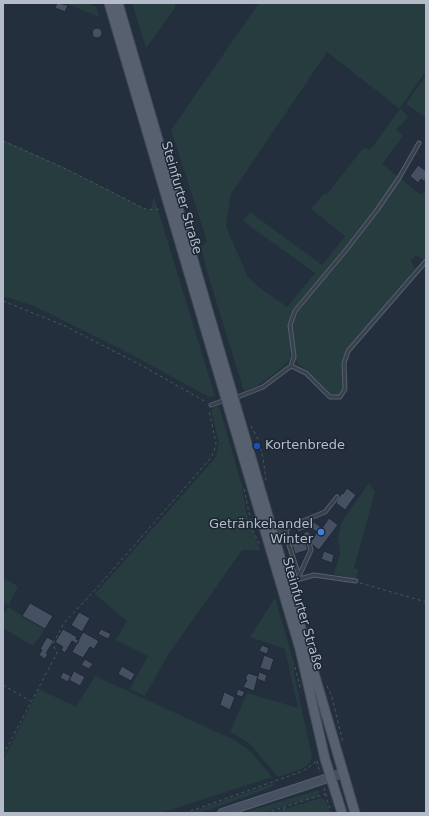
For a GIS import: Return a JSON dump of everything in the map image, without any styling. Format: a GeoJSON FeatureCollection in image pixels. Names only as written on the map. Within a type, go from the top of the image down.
{"type":"FeatureCollection","features":[{"type":"Feature","properties":{"kind":"main road","name":"Steinfurter Straße"},"geometry":{"type":"LineString","coordinates":[[109,3],[230,399],[273,532],[355,813]]}},
{"type":"Feature","properties":{"kind":"main road","name":"Steinfurter Straße"},"geometry":{"type":"LineString","coordinates":[[118,3],[300,649],[331,776],[342,813]]}},
{"type":"Feature","properties":{"kind":"main road"},"geometry":{"type":"LineString","coordinates":[[222,813],[343,773]]}},
{"type":"Feature","properties":{"kind":"lane"},"geometry":{"type":"LineString","coordinates":[[211,405],[263,387],[291,366],[294,356],[290,325],[295,311],[377,210],[399,178],[419,143]]}},
{"type":"Feature","properties":{"kind":"lane"},"geometry":{"type":"LineString","coordinates":[[291,366],[306,373],[330,397],[340,397],[345,389],[344,363],[348,351],[426,261]]}},
{"type":"Feature","properties":{"kind":"lane"},"geometry":{"type":"LineString","coordinates":[[273,532],[282,529],[286,530],[291,526],[324,512],[337,497]]}},
{"type":"Feature","properties":{"kind":"lane"},"geometry":{"type":"LineString","coordinates":[[286,530],[299,578]]}},
{"type":"Feature","properties":{"kind":"lane"},"geometry":{"type":"LineString","coordinates":[[299,578],[310,553],[307,535]]}},
{"type":"Feature","properties":{"kind":"lane","name":"Steinfurter Straße"},"geometry":{"type":"LineString","coordinates":[[288,583],[299,578],[314,575],[356,581]]}},
{"type":"Feature","properties":{"kind":"path"},"geometry":{"type":"LineString","coordinates":[[3,141],[66,169],[145,209],[155,210],[162,208]]}},
{"type":"Feature","properties":{"kind":"path"},"geometry":{"type":"LineString","coordinates":[[3,301],[65,326],[139,364],[211,405],[209,412],[216,443],[209,460],[95,590],[64,623],[53,644],[57,653],[30,701],[3,755]]}},
{"type":"Feature","properties":{"kind":"path"},"geometry":{"type":"LineString","coordinates":[[356,581],[426,602]]}},
{"type":"Feature","properties":{"kind":"path"},"geometry":{"type":"LineString","coordinates":[[3,685],[30,701]]}},
{"type":"Feature","properties":{"kind":"path"},"geometry":{"type":"LineString","coordinates":[[184,813],[303,771],[317,762]]}},
{"type":"Feature","properties":{"kind":"path"},"geometry":{"type":"LineString","coordinates":[[266,813],[325,794]]}},
{"type":"Feature","properties":{"kind":"path"},"geometry":{"type":"LineString","coordinates":[[283,808],[288,813]]}},
{"type":"Feature","properties":{"kind":"green space"},"geometry":{"type":"Polygon","coordinates":[[[66,3],[87,3],[96,7],[99,17],[66,3]]]}},
{"type":"Feature","properties":{"kind":"green space"},"geometry":{"type":"Polygon","coordinates":[[[132,3],[173,3],[175,5],[175,8],[146,48],[132,3]]]}},
{"type":"Feature","properties":{"kind":"green space"},"geometry":{"type":"Polygon","coordinates":[[[259,3],[426,3],[426,71],[400,108],[408,117],[396,130],[403,136],[382,164],[421,195],[426,189],[426,255],[423,260],[416,255],[411,261],[415,269],[347,351],[343,363],[344,388],[339,395],[332,395],[308,371],[299,365],[296,360],[296,352],[291,345],[290,359],[283,367],[257,386],[244,391],[208,275],[201,247],[207,241],[171,130],[259,3]],[[327,52],[231,194],[226,227],[248,277],[260,288],[287,307],[315,273],[243,221],[250,212],[322,265],[345,236],[311,209],[323,195],[328,193],[364,147],[370,150],[400,109],[327,52]]]}},
{"type":"Feature","properties":{"kind":"green space"},"geometry":{"type":"Polygon","coordinates":[[[426,75],[426,113],[424,116],[406,104],[426,75]]]}},
{"type":"Feature","properties":{"kind":"green space"},"geometry":{"type":"Polygon","coordinates":[[[3,140],[65,168],[150,211],[154,197],[215,396],[209,397],[125,351],[34,306],[3,296],[3,140]]]}},
{"type":"Feature","properties":{"kind":"green space"},"geometry":{"type":"Polygon","coordinates":[[[219,406],[242,486],[246,512],[260,550],[242,550],[168,655],[145,696],[130,689],[148,656],[116,640],[127,621],[95,594],[216,457],[219,442],[211,411],[214,407],[219,406]]]}},
{"type":"Feature","properties":{"kind":"green space"},"geometry":{"type":"Polygon","coordinates":[[[369,483],[375,492],[354,568],[359,570],[355,579],[334,574],[340,553],[338,536],[342,522],[369,483]]]}},
{"type":"Feature","properties":{"kind":"green space"},"geometry":{"type":"Polygon","coordinates":[[[3,578],[18,586],[9,605],[3,602],[3,578]]]}},
{"type":"Feature","properties":{"kind":"green space"},"geometry":{"type":"Polygon","coordinates":[[[275,598],[294,663],[294,673],[312,757],[310,763],[302,769],[278,777],[249,743],[230,732],[247,693],[298,708],[285,649],[250,637],[275,598]]]}},
{"type":"Feature","properties":{"kind":"green space"},"geometry":{"type":"Polygon","coordinates":[[[8,607],[45,629],[33,646],[3,628],[3,615],[8,607]]]}},
{"type":"Feature","properties":{"kind":"green space"},"geometry":{"type":"Polygon","coordinates":[[[95,676],[234,740],[250,751],[272,777],[161,813],[3,813],[3,760],[39,689],[76,707],[95,676]]]}},
{"type":"Feature","properties":{"kind":"green space"},"geometry":{"type":"Polygon","coordinates":[[[274,783],[272,787],[200,813],[188,813],[274,783]]]}},
{"type":"Feature","properties":{"kind":"green space"},"geometry":{"type":"Polygon","coordinates":[[[319,790],[319,795],[316,797],[261,813],[242,813],[319,790]]]}},
{"type":"Feature","properties":{"kind":"green space"},"geometry":{"type":"Polygon","coordinates":[[[321,798],[326,801],[330,813],[271,813],[321,798]]]}},
{"type":"Feature","properties":{"kind":"building"},"geometry":{"type":"Polygon","coordinates":[[[57,3],[68,5],[65,12],[55,8],[57,3]]]}},
{"type":"Feature","properties":{"kind":"building"},"geometry":{"type":"Polygon","coordinates":[[[95,28],[99,28],[101,29],[101,37],[95,38],[92,35],[92,31],[95,28]]]}},
{"type":"Feature","properties":{"kind":"building"},"geometry":{"type":"Polygon","coordinates":[[[418,165],[426,171],[425,182],[421,179],[418,183],[410,176],[418,165]]]}},
{"type":"Feature","properties":{"kind":"building"},"geometry":{"type":"Polygon","coordinates":[[[347,488],[356,495],[345,510],[336,503],[347,488]]]}},
{"type":"Feature","properties":{"kind":"building"},"geometry":{"type":"Polygon","coordinates":[[[329,518],[338,525],[319,550],[310,543],[317,532],[311,528],[298,532],[296,527],[311,520],[322,528],[329,518]]]}},
{"type":"Feature","properties":{"kind":"building"},"geometry":{"type":"Polygon","coordinates":[[[303,535],[308,550],[295,554],[293,547],[290,546],[289,539],[303,535]]]}},
{"type":"Feature","properties":{"kind":"building"},"geometry":{"type":"Polygon","coordinates":[[[324,551],[334,555],[332,563],[321,559],[324,551]]]}},
{"type":"Feature","properties":{"kind":"building"},"geometry":{"type":"Polygon","coordinates":[[[30,603],[53,616],[45,629],[22,616],[30,603]]]}},
{"type":"Feature","properties":{"kind":"building"},"geometry":{"type":"Polygon","coordinates":[[[79,612],[90,618],[82,632],[71,625],[79,612]]]}},
{"type":"Feature","properties":{"kind":"building"},"geometry":{"type":"Polygon","coordinates":[[[63,629],[77,637],[76,639],[79,640],[77,644],[72,641],[65,653],[61,650],[63,647],[55,642],[63,629]]]}},
{"type":"Feature","properties":{"kind":"building"},"geometry":{"type":"Polygon","coordinates":[[[101,629],[111,634],[108,639],[98,634],[101,629]]]}},
{"type":"Feature","properties":{"kind":"building"},"geometry":{"type":"Polygon","coordinates":[[[83,632],[99,641],[94,649],[90,647],[83,658],[72,652],[83,632]]]}},
{"type":"Feature","properties":{"kind":"building"},"geometry":{"type":"Polygon","coordinates":[[[47,637],[54,641],[46,653],[48,654],[45,659],[39,655],[42,650],[40,649],[47,637]]]}},
{"type":"Feature","properties":{"kind":"building"},"geometry":{"type":"Polygon","coordinates":[[[262,645],[269,648],[267,654],[259,651],[262,645]]]}},
{"type":"Feature","properties":{"kind":"building"},"geometry":{"type":"Polygon","coordinates":[[[264,655],[274,659],[270,671],[260,668],[264,655]]]}},
{"type":"Feature","properties":{"kind":"building"},"geometry":{"type":"Polygon","coordinates":[[[85,659],[93,664],[89,669],[81,665],[85,659]]]}},
{"type":"Feature","properties":{"kind":"building"},"geometry":{"type":"Polygon","coordinates":[[[122,666],[135,674],[131,681],[118,674],[122,666]]]}},
{"type":"Feature","properties":{"kind":"building"},"geometry":{"type":"Polygon","coordinates":[[[74,671],[85,677],[80,686],[69,680],[74,671]]]}},
{"type":"Feature","properties":{"kind":"building"},"geometry":{"type":"Polygon","coordinates":[[[63,672],[71,676],[68,682],[60,678],[63,672]]]}},
{"type":"Feature","properties":{"kind":"building"},"geometry":{"type":"Polygon","coordinates":[[[259,672],[267,675],[265,682],[257,679],[259,672]]]}},
{"type":"Feature","properties":{"kind":"building"},"geometry":{"type":"Polygon","coordinates":[[[248,673],[258,676],[254,691],[243,687],[247,680],[245,679],[248,673]]]}},
{"type":"Feature","properties":{"kind":"building"},"geometry":{"type":"Polygon","coordinates":[[[238,689],[245,692],[242,697],[236,695],[238,689]]]}},
{"type":"Feature","properties":{"kind":"building"},"geometry":{"type":"Polygon","coordinates":[[[224,692],[235,697],[230,710],[220,705],[224,692]]]}},
{"type":"Feature","properties":{"kind":"place","name":"Kortenbrede"},"geometry":{"type":"Point","coordinates":[257,446]}},
{"type":"Feature","properties":{"kind":"place","name":"Getränkehandel Winter"},"geometry":{"type":"Point","coordinates":[321,532]}}]}
